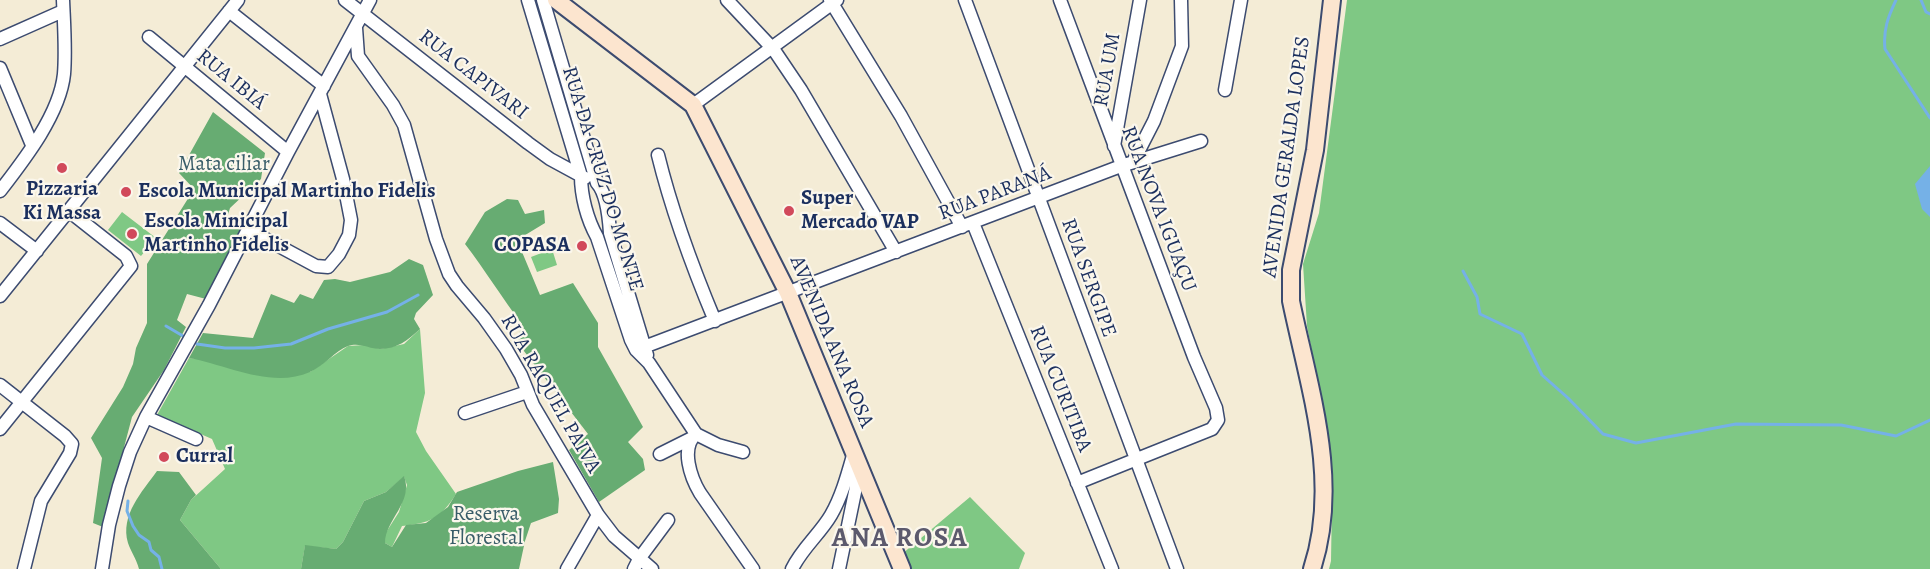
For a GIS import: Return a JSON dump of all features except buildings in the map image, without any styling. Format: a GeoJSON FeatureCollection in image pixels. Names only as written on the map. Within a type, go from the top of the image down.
{"type":"FeatureCollection","features":[{"type":"Feature","properties":{"kind":"main road"},"geometry":{"type":"LineString","coordinates":[[556,0],[693,105]]}},
{"type":"Feature","properties":{"kind":"main road","name":"AVENIDA GERALDA LOPES"},"geometry":{"type":"LineString","coordinates":[[1312,569],[1322,531],[1323,458],[1291,301],[1291,270],[1314,150],[1332,0]]}},
{"type":"Feature","properties":{"kind":"main road","name":"AVENIDA ANA ROSA"},"geometry":{"type":"LineString","coordinates":[[693,105],[788,293],[902,569]]}},
{"type":"Feature","properties":{"kind":"street"},"geometry":{"type":"LineString","coordinates":[[0,296],[238,0]]}},
{"type":"Feature","properties":{"kind":"street","name":"RUA CAPIVARI"},"geometry":{"type":"LineString","coordinates":[[345,0],[550,159],[597,183]]}},
{"type":"Feature","properties":{"kind":"street"},"geometry":{"type":"LineString","coordinates":[[102,568],[109,525],[119,486],[130,452],[146,417],[209,305],[370,0]]}},
{"type":"Feature","properties":{"kind":"street","name":"RUA DA CRUZ DO MONTE"},"geometry":{"type":"LineString","coordinates":[[528,0],[581,176],[581,190],[592,228],[597,237],[625,327],[694,436]]}},
{"type":"Feature","properties":{"kind":"street","name":"RUA DA CRUZ DO MONTE"},"geometry":{"type":"LineString","coordinates":[[543,0],[597,183],[602,188],[610,233],[641,349]]}},
{"type":"Feature","properties":{"kind":"street"},"geometry":{"type":"LineString","coordinates":[[727,0],[772,46],[801,90],[896,252]]}},
{"type":"Feature","properties":{"kind":"street","name":"RUA SERGIPE"},"geometry":{"type":"LineString","coordinates":[[964,0],[1177,569]]}},
{"type":"Feature","properties":{"kind":"street","name":"RUA NOVA IGUAÇU"},"geometry":{"type":"LineString","coordinates":[[1060,0],[1114,147],[1127,164],[1194,357],[1216,408],[1218,420],[1212,429],[1135,460]]}},
{"type":"Feature","properties":{"kind":"street"},"geometry":{"type":"LineString","coordinates":[[1067,18],[1071,0]]}},
{"type":"Feature","properties":{"kind":"street","name":"RUA UM"},"geometry":{"type":"LineString","coordinates":[[1114,147],[1140,0]]}},
{"type":"Feature","properties":{"kind":"street"},"geometry":{"type":"LineString","coordinates":[[1127,164],[1155,121],[1182,46],[1181,0]]}},
{"type":"Feature","properties":{"kind":"street"},"geometry":{"type":"LineString","coordinates":[[1225,90],[1241,0]]}},
{"type":"Feature","properties":{"kind":"street"},"geometry":{"type":"LineString","coordinates":[[693,105],[833,1]]}},
{"type":"Feature","properties":{"kind":"street","name":"RUA CURITIBA"},"geometry":{"type":"LineString","coordinates":[[833,1],[967,225],[1112,569]]}},
{"type":"Feature","properties":{"kind":"street"},"geometry":{"type":"LineString","coordinates":[[0,39],[63,6],[64,75],[60,92],[51,116],[0,191]]}},
{"type":"Feature","properties":{"kind":"street"},"geometry":{"type":"LineString","coordinates":[[229,11],[322,90],[351,227],[339,254],[328,267],[316,266],[249,230]]}},
{"type":"Feature","properties":{"kind":"street","name":"RUA RAQUEL PAIVA"},"geometry":{"type":"LineString","coordinates":[[356,27],[358,56],[393,105],[404,125],[436,239],[449,274],[506,349],[521,375],[527,392],[598,515],[637,564],[652,569]]}},
{"type":"Feature","properties":{"kind":"street","name":"RUA IBIÁ"},"geometry":{"type":"LineString","coordinates":[[149,37],[288,152]]}},
{"type":"Feature","properties":{"kind":"street"},"geometry":{"type":"LineString","coordinates":[[0,68],[32,145]]}},
{"type":"Feature","properties":{"kind":"street","name":"RUA PARANÁ"},"geometry":{"type":"LineString","coordinates":[[641,349],[1127,164],[1201,141]]}},
{"type":"Feature","properties":{"kind":"street"},"geometry":{"type":"LineString","coordinates":[[658,155],[669,200],[716,321]]}},
{"type":"Feature","properties":{"kind":"street"},"geometry":{"type":"LineString","coordinates":[[0,429],[129,270],[131,263],[126,256],[69,211]]}},
{"type":"Feature","properties":{"kind":"street"},"geometry":{"type":"LineString","coordinates":[[0,223],[37,251]]}},
{"type":"Feature","properties":{"kind":"street"},"geometry":{"type":"LineString","coordinates":[[0,385],[72,444],[70,453],[41,501],[24,569]]}},
{"type":"Feature","properties":{"kind":"street"},"geometry":{"type":"LineString","coordinates":[[465,412],[527,392]]}},
{"type":"Feature","properties":{"kind":"street"},"geometry":{"type":"LineString","coordinates":[[146,417],[196,439]]}},
{"type":"Feature","properties":{"kind":"street"},"geometry":{"type":"LineString","coordinates":[[694,436],[689,459],[692,480],[753,569]]}},
{"type":"Feature","properties":{"kind":"street"},"geometry":{"type":"LineString","coordinates":[[660,454],[694,436],[743,452]]}},
{"type":"Feature","properties":{"kind":"street"},"geometry":{"type":"LineString","coordinates":[[792,569],[805,548],[831,516],[857,460]]}},
{"type":"Feature","properties":{"kind":"street"},"geometry":{"type":"LineString","coordinates":[[839,569],[857,460]]}},
{"type":"Feature","properties":{"kind":"street"},"geometry":{"type":"LineString","coordinates":[[1077,483],[1135,460]]}},
{"type":"Feature","properties":{"kind":"street"},"geometry":{"type":"LineString","coordinates":[[567,569],[598,515]]}},
{"type":"Feature","properties":{"kind":"street"},"geometry":{"type":"LineString","coordinates":[[637,564],[668,520]]}},
{"type":"Feature","properties":{"kind":"green space"},"geometry":{"type":"Polygon","coordinates":[[[1347,0],[1930,0],[1930,569],[1329,569],[1332,500],[1327,429],[1307,326],[1303,264],[1319,213],[1347,0]]]}},
{"type":"Feature","properties":{"kind":"green space","name":"Mata ciliar"},"geometry":{"type":"Polygon","coordinates":[[[213,112],[265,153],[261,179],[230,208],[227,218],[242,228],[206,299],[187,294],[177,320],[186,327],[164,370],[132,417],[103,527],[93,523],[102,458],[91,438],[123,387],[133,364],[136,348],[147,323],[147,264],[194,189],[179,173],[213,112]]]}},
{"type":"Feature","properties":{"kind":"green space"},"geometry":{"type":"Polygon","coordinates":[[[507,199],[518,200],[525,214],[544,210],[545,223],[517,240],[540,295],[573,283],[598,323],[598,347],[643,427],[628,442],[643,459],[645,470],[599,502],[569,450],[588,434],[517,342],[522,324],[465,244],[485,212],[507,199]]]}},
{"type":"Feature","properties":{"kind":"green space","name":"Escola Minicipal Martinho Fidelis"},"geometry":{"type":"Polygon","coordinates":[[[122,212],[156,238],[141,256],[108,230],[122,212]]]}},
{"type":"Feature","properties":{"kind":"green space"},"geometry":{"type":"Polygon","coordinates":[[[552,249],[557,265],[537,272],[531,257],[552,249]]]}},
{"type":"Feature","properties":{"kind":"green space"},"geometry":{"type":"Polygon","coordinates":[[[409,259],[423,265],[433,295],[416,313],[414,319],[420,329],[397,346],[380,349],[357,345],[348,346],[310,372],[295,377],[280,378],[249,374],[189,358],[203,333],[253,338],[271,294],[294,303],[300,294],[313,299],[324,280],[335,279],[350,282],[390,272],[409,259]]]}},
{"type":"Feature","properties":{"kind":"green space"},"geometry":{"type":"Polygon","coordinates":[[[420,329],[425,393],[416,432],[426,451],[456,494],[445,509],[427,521],[402,526],[392,547],[385,543],[385,534],[399,512],[407,485],[404,477],[386,492],[364,501],[343,542],[336,549],[305,546],[301,569],[221,569],[180,520],[191,500],[225,469],[212,439],[157,415],[189,358],[310,372],[348,346],[364,345],[380,349],[404,344],[420,329]]]}},
{"type":"Feature","properties":{"kind":"green space","name":"Reserva Florestal"},"geometry":{"type":"Polygon","coordinates":[[[553,462],[559,499],[558,513],[531,523],[519,569],[301,569],[305,545],[336,549],[343,542],[364,501],[386,492],[404,476],[405,494],[386,535],[385,543],[392,547],[406,525],[426,523],[448,507],[457,492],[518,471],[553,462]]]}},
{"type":"Feature","properties":{"kind":"green space"},"geometry":{"type":"Polygon","coordinates":[[[157,471],[179,472],[196,495],[180,520],[221,569],[139,569],[128,543],[127,523],[134,504],[157,471]]]}},
{"type":"Feature","properties":{"kind":"green space"},"geometry":{"type":"Polygon","coordinates":[[[970,497],[1025,553],[1019,569],[908,569],[902,554],[970,497]]]}},
{"type":"Feature","properties":{"kind":"water"},"geometry":{"type":"Polygon","coordinates":[[[1930,166],[1930,217],[1922,209],[1915,184],[1930,166]]]}},
{"type":"Feature","properties":{"kind":"waterway"},"geometry":{"type":"LineString","coordinates":[[1896,0],[1887,24],[1885,49],[1930,118]]}},
{"type":"Feature","properties":{"kind":"waterway"},"geometry":{"type":"LineString","coordinates":[[1921,0],[1926,12],[1930,14]]}},
{"type":"Feature","properties":{"kind":"waterway"},"geometry":{"type":"LineString","coordinates":[[1463,271],[1477,297],[1480,314],[1522,334],[1542,375],[1603,434],[1636,443],[1736,424],[1841,425],[1896,436],[1930,420]]}},
{"type":"Feature","properties":{"kind":"waterway"},"geometry":{"type":"LineString","coordinates":[[197,344],[225,348],[291,344],[328,329],[387,312],[418,295]]}},
{"type":"Feature","properties":{"kind":"waterway"},"geometry":{"type":"LineString","coordinates":[[166,326],[183,336]]}},
{"type":"Feature","properties":{"kind":"waterway"},"geometry":{"type":"LineString","coordinates":[[128,501],[127,511],[133,526],[139,535],[149,542],[151,550],[159,557],[162,569]]}},
{"type":"Feature","properties":{"kind":"place","name":"Pizzaria Ki Massa"},"geometry":{"type":"Point","coordinates":[62,168]}},
{"type":"Feature","properties":{"kind":"place","name":"Escola Municipal Martinho Fidelis"},"geometry":{"type":"Point","coordinates":[126,192]}},
{"type":"Feature","properties":{"kind":"place","name":"Super Mercado VAP"},"geometry":{"type":"Point","coordinates":[789,211]}},
{"type":"Feature","properties":{"kind":"place","name":"Escola Minicipal Martinho Fidelis"},"geometry":{"type":"Point","coordinates":[132,234]}},
{"type":"Feature","properties":{"kind":"place","name":"COPASA"},"geometry":{"type":"Point","coordinates":[582,246]}},
{"type":"Feature","properties":{"kind":"place","name":"Curral"},"geometry":{"type":"Point","coordinates":[164,457]}},
{"type":"Feature","properties":{"kind":"district","name":"ANA ROSA"},"geometry":{"type":"Point","coordinates":[900,539]}}]}
